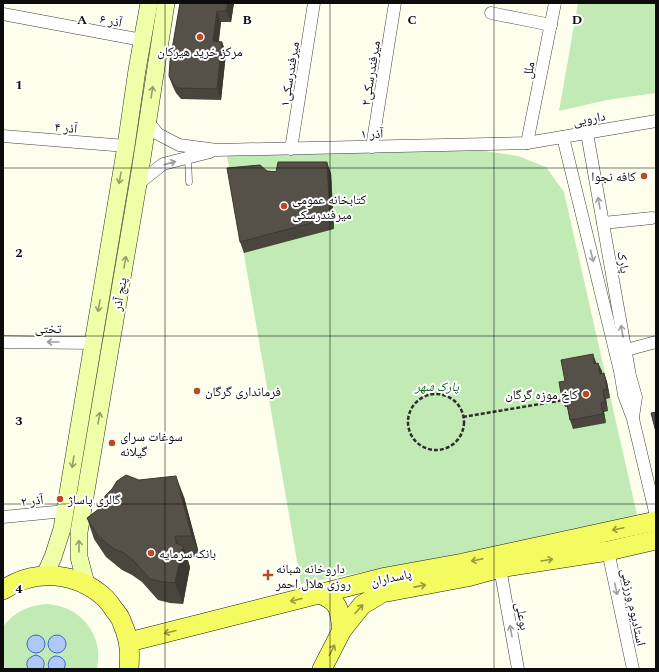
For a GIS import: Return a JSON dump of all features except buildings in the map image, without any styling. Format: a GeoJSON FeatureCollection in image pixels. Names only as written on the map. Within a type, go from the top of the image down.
{"type":"FeatureCollection","features":[{"type":"Feature","properties":{"kind":"main road","name":"پنج آذر"},"geometry":{"type":"LineString","coordinates":[[45,576],[62,529],[149,3]]}},
{"type":"Feature","properties":{"kind":"main road","name":"پنج آذر"},"geometry":{"type":"LineString","coordinates":[[86,584],[79,557],[79,532],[138,184],[166,3]]}},
{"type":"Feature","properties":{"kind":"main road","name":"پاسداران"},"geometry":{"type":"LineString","coordinates":[[133,641],[386,577],[463,563],[656,521]]}},
{"type":"Feature","properties":{"kind":"main road","name":"پاسداران"},"geometry":{"type":"LineString","coordinates":[[342,630],[362,605],[382,593],[466,577],[500,568],[608,551],[656,540]]}},
{"type":"Feature","properties":{"kind":"main road"},"geometry":{"type":"LineString","coordinates":[[3,590],[20,581],[32,577],[45,576],[59,576],[86,584],[106,598],[121,618],[140,652],[136,669]]}},
{"type":"Feature","properties":{"kind":"main road"},"geometry":{"type":"LineString","coordinates":[[320,594],[330,598],[335,604],[339,611],[342,630],[323,669]]}},
{"type":"Feature","properties":{"kind":"main road"},"geometry":{"type":"LineString","coordinates":[[129,669],[133,641]]}},
{"type":"Feature","properties":{"kind":"street","name":"میرفندرسکی۱"},"geometry":{"type":"LineString","coordinates":[[291,149],[314,3]]}},
{"type":"Feature","properties":{"kind":"street","name":"میرفندرسکی۲"},"geometry":{"type":"LineString","coordinates":[[372,147],[395,3]]}},
{"type":"Feature","properties":{"kind":"street","name":"ملل"},"geometry":{"type":"LineString","coordinates":[[527,143],[555,3]]}},
{"type":"Feature","properties":{"kind":"street"},"geometry":{"type":"LineString","coordinates":[[491,13],[551,25]]}},
{"type":"Feature","properties":{"kind":"street","name":"آذر ۶"},"geometry":{"type":"LineString","coordinates":[[3,14],[142,40]]}},
{"type":"Feature","properties":{"kind":"street","name":"دارویی"},"geometry":{"type":"LineString","coordinates":[[527,143],[656,120]]}},
{"type":"Feature","properties":{"kind":"street"},"geometry":{"type":"LineString","coordinates":[[147,121],[158,134],[179,145],[217,150]]}},
{"type":"Feature","properties":{"kind":"street","name":"پارک"},"geometry":{"type":"LineString","coordinates":[[586,132],[626,350],[630,376],[630,396]]}},
{"type":"Feature","properties":{"kind":"street","name":"آذر ۴"},"geometry":{"type":"LineString","coordinates":[[3,136],[126,146]]}},
{"type":"Feature","properties":{"kind":"street"},"geometry":{"type":"LineString","coordinates":[[563,137],[620,371],[630,396],[632,419],[656,516]]}},
{"type":"Feature","properties":{"kind":"street","name":"۱ آذر"},"geometry":{"type":"LineString","coordinates":[[217,150],[527,143]]}},
{"type":"Feature","properties":{"kind":"street"},"geometry":{"type":"LineString","coordinates":[[138,184],[163,164],[217,150]]}},
{"type":"Feature","properties":{"kind":"street"},"geometry":{"type":"LineString","coordinates":[[603,223],[652,218]]}},
{"type":"Feature","properties":{"kind":"street","name":"تختی"},"geometry":{"type":"LineString","coordinates":[[3,342],[92,343]]}},
{"type":"Feature","properties":{"kind":"street"},"geometry":{"type":"LineString","coordinates":[[626,350],[656,342]]}},
{"type":"Feature","properties":{"kind":"street","name":"۲ آذر"},"geometry":{"type":"LineString","coordinates":[[3,517],[65,510]]}},
{"type":"Feature","properties":{"kind":"street","name":"استادیوم ورزشی"},"geometry":{"type":"LineString","coordinates":[[608,551],[633,669]]}},
{"type":"Feature","properties":{"kind":"street","name":"بوعلی"},"geometry":{"type":"LineString","coordinates":[[500,568],[518,669]]}},
{"type":"Feature","properties":{"kind":"lane"},"geometry":{"type":"LineString","coordinates":[[188,157],[189,182]]}},
{"type":"Feature","properties":{"kind":"path"},"geometry":{"type":"LineString","coordinates":[[437,394],[451,398],[461,409],[463,417],[463,430],[455,443],[449,447],[435,450],[421,446],[415,441],[411,435],[408,421],[412,407],[417,402],[423,397],[437,394]]}},
{"type":"Feature","properties":{"kind":"path"},"geometry":{"type":"LineString","coordinates":[[463,417],[564,400]]}},
{"type":"Feature","properties":{"kind":"green space"},"geometry":{"type":"Polygon","coordinates":[[[578,3],[656,3],[656,93],[607,100],[559,111],[578,3]]]}},
{"type":"Feature","properties":{"kind":"green space","name":"پارک شهر"},"geometry":{"type":"Polygon","coordinates":[[[478,150],[518,156],[546,167],[564,192],[638,519],[301,584],[227,156],[478,150]]]}},
{"type":"Feature","properties":{"kind":"green space"},"geometry":{"type":"Polygon","coordinates":[[[47,604],[70,610],[80,616],[87,624],[97,645],[97,669],[3,669],[3,627],[12,617],[22,610],[47,604]]]}},
{"type":"Feature","properties":{"kind":"water"},"geometry":{"type":"Polygon","coordinates":[[[36,635],[42,638],[45,644],[42,650],[36,653],[30,650],[27,644],[30,638],[36,635]]]}},
{"type":"Feature","properties":{"kind":"water"},"geometry":{"type":"Polygon","coordinates":[[[57,635],[63,638],[66,644],[63,650],[57,653],[51,650],[48,644],[51,638],[57,635]]]}},
{"type":"Feature","properties":{"kind":"water"},"geometry":{"type":"Polygon","coordinates":[[[36,655],[43,660],[43,669],[28,669],[28,660],[36,655]]]}},
{"type":"Feature","properties":{"kind":"water"},"geometry":{"type":"Polygon","coordinates":[[[55,656],[60,657],[65,661],[64,669],[49,669],[49,661],[55,656]]]}},
{"type":"Feature","properties":{"kind":"place","name":"مرکز خرید هیرکان"},"geometry":{"type":"Point","coordinates":[200,37]}},
{"type":"Feature","properties":{"kind":"place","name":"کافه نجوا"},"geometry":{"type":"Point","coordinates":[644,176]}},
{"type":"Feature","properties":{"kind":"place","name":"کتابخانه عمومی میرفندرسکی"},"geometry":{"type":"Point","coordinates":[284,206]}},
{"type":"Feature","properties":{"kind":"place","name":"فرمانداری گرگان"},"geometry":{"type":"Point","coordinates":[197,391]}},
{"type":"Feature","properties":{"kind":"place","name":"کاخ موزه گرگان"},"geometry":{"type":"Point","coordinates":[586,394]}},
{"type":"Feature","properties":{"kind":"place","name":"سوغات سرای گیلانه"},"geometry":{"type":"Point","coordinates":[112,443]}},
{"type":"Feature","properties":{"kind":"place","name":"گالری پاساژ"},"geometry":{"type":"Point","coordinates":[60,499]}},
{"type":"Feature","properties":{"kind":"place","name":"بانک سرمایه"},"geometry":{"type":"Point","coordinates":[151,553]}},
{"type":"Feature","properties":{"kind":"place","name":"داروخانه شبانه روزی هلال احمر"},"geometry":{"type":"Point","coordinates":[268,575]}}]}
